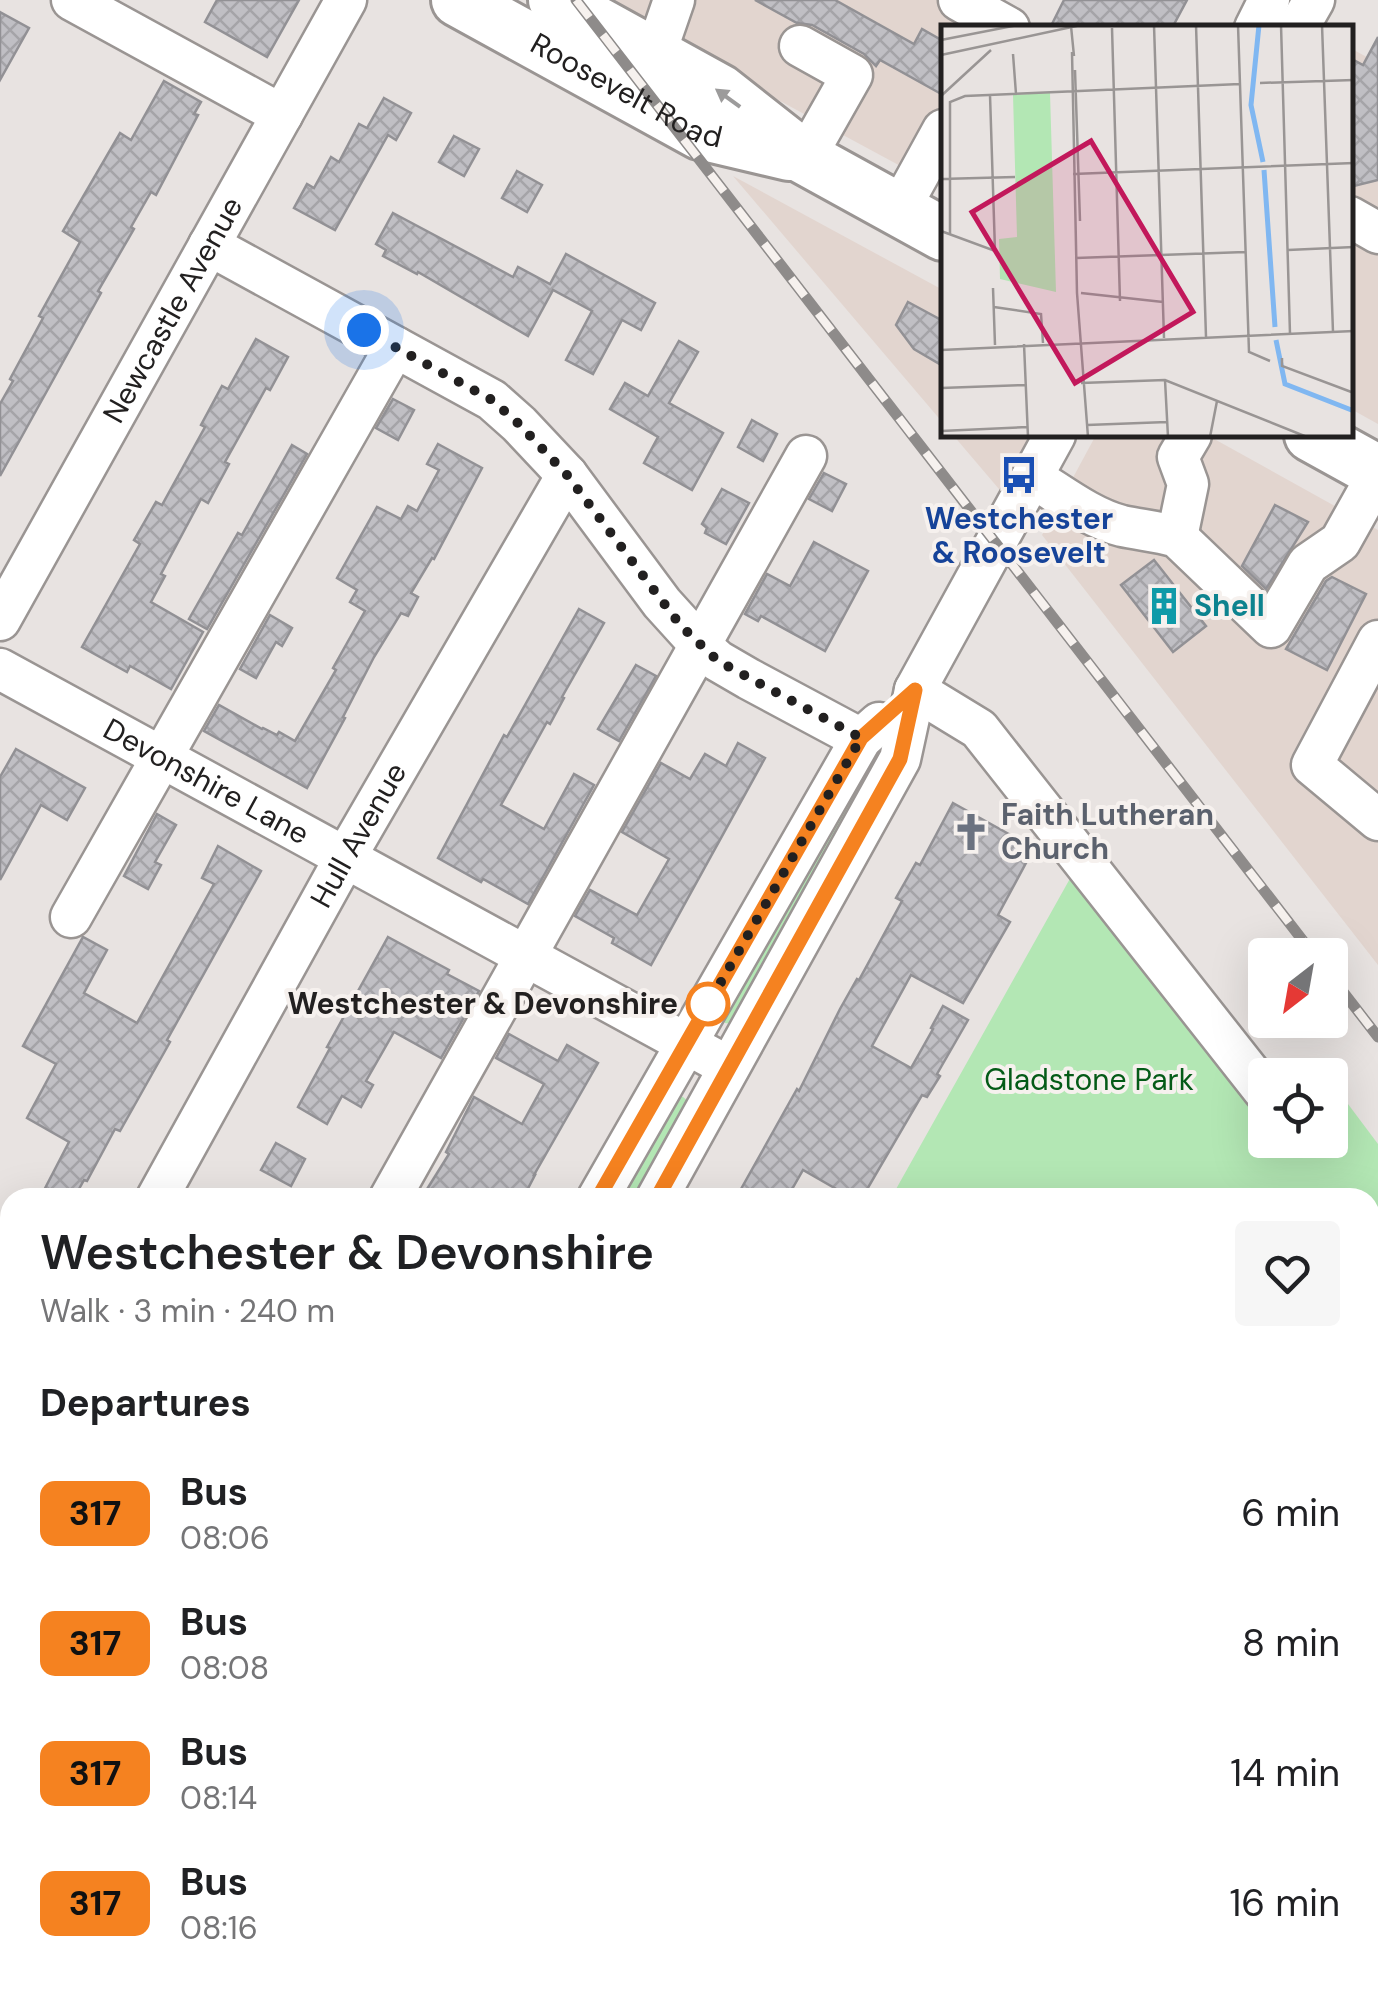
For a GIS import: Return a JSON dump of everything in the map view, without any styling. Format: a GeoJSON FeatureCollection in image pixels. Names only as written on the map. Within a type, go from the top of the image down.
{"type":"FeatureCollection","features":[{"type":"Feature","properties":{"kind":"main road","name":"Roosevelt Road"},"geometry":{"type":"LineString","coordinates":[[458,0],[700,133],[805,158]]}},
{"type":"Feature","properties":{"kind":"main road","name":"Roosevelt Road"},"geometry":{"type":"LineString","coordinates":[[555,0],[659,20],[720,91],[805,158],[921,222]]}},
{"type":"Feature","properties":{"kind":"main road"},"geometry":{"type":"LineString","coordinates":[[1315,438],[1378,473]]}},
{"type":"Feature","properties":{"kind":"street","name":"Newcastle Avenue"},"geometry":{"type":"LineString","coordinates":[[0,620],[346,0]]}},
{"type":"Feature","properties":{"kind":"street"},"geometry":{"type":"LineString","coordinates":[[959,0],[1004,25]]}},
{"type":"Feature","properties":{"kind":"street"},"geometry":{"type":"LineString","coordinates":[[1256,25],[1269,0]]}},
{"type":"Feature","properties":{"kind":"street"},"geometry":{"type":"LineString","coordinates":[[1300,25],[1314,0]]}},
{"type":"Feature","properties":{"kind":"street"},"geometry":{"type":"LineString","coordinates":[[94,5],[282,115]]}},
{"type":"Feature","properties":{"kind":"street"},"geometry":{"type":"LineString","coordinates":[[800,46],[852,76],[805,158]]}},
{"type":"Feature","properties":{"kind":"street"},"geometry":{"type":"LineString","coordinates":[[921,222],[941,138]]}},
{"type":"Feature","properties":{"kind":"street"},"geometry":{"type":"LineString","coordinates":[[1353,219],[1378,233]]}},
{"type":"Feature","properties":{"kind":"street"},"geometry":{"type":"LineString","coordinates":[[209,245],[492,400],[567,475],[662,603],[701,646],[718,661],[861,738]]}},
{"type":"Feature","properties":{"kind":"street"},"geometry":{"type":"LineString","coordinates":[[71,917],[394,347]]}},
{"type":"Feature","properties":{"kind":"street"},"geometry":{"type":"LineString","coordinates":[[662,1188],[900,759],[915,690],[1053,438]]}},
{"type":"Feature","properties":{"kind":"street"},"geometry":{"type":"LineString","coordinates":[[1176,537],[1188,484],[1178,457],[1189,438]]}},
{"type":"Feature","properties":{"kind":"street"},"geometry":{"type":"LineString","coordinates":[[396,1188],[806,456]]}},
{"type":"Feature","properties":{"kind":"street"},"geometry":{"type":"LineString","coordinates":[[1032,477],[1097,516],[1122,526],[1176,537],[1271,628],[1308,564],[1340,542],[1378,473]]}},
{"type":"Feature","properties":{"kind":"street","name":"Hull Avenue"},"geometry":{"type":"LineString","coordinates":[[163,1188],[345,858],[567,475]]}},
{"type":"Feature","properties":{"kind":"street"},"geometry":{"type":"LineString","coordinates":[[1378,641],[1312,764],[1378,820]]}},
{"type":"Feature","properties":{"kind":"street","name":"Devonshire Lane"},"geometry":{"type":"LineString","coordinates":[[0,669],[729,1067]]}},
{"type":"Feature","properties":{"kind":"street"},"geometry":{"type":"LineString","coordinates":[[604,1188],[861,738],[915,690]]}},
{"type":"Feature","properties":{"kind":"street"},"geometry":{"type":"LineString","coordinates":[[915,690],[979,730],[1248,1070]]}},
{"type":"Feature","properties":{"kind":"shaded area"},"geometry":{"type":"Polygon","coordinates":[[[602,0],[943,0],[988,25],[941,25],[941,188],[608,8],[602,0]]]}},
{"type":"Feature","properties":{"kind":"shaded area"},"geometry":{"type":"Polygon","coordinates":[[[1353,50],[1378,63],[1378,424],[1353,410],[1353,50]]]}},
{"type":"Feature","properties":{"kind":"shaded area"},"geometry":{"type":"Polygon","coordinates":[[[733,176],[941,289],[941,421],[733,176]]]}},
{"type":"Feature","properties":{"kind":"shaded area"},"geometry":{"type":"Polygon","coordinates":[[[956,438],[1042,438],[1010,502],[956,438]]]}},
{"type":"Feature","properties":{"kind":"shaded area"},"geometry":{"type":"Polygon","coordinates":[[[1094,438],[1212,438],[1378,530],[1378,965],[1042,535],[1094,438]]]}},
{"type":"Feature","properties":{"kind":"green space"},"geometry":{"type":"Polygon","coordinates":[[[857,786],[863,792],[734,1024],[725,1023],[719,1015],[857,786]]]}},
{"type":"Feature","properties":{"kind":"green space","name":"Gladstone Park"},"geometry":{"type":"Polygon","coordinates":[[[1072,875],[1248,1095],[1248,1158],[1348,1158],[1348,1104],[1378,1144],[1378,1188],[897,1188],[1072,875]]]}},
{"type":"Feature","properties":{"kind":"green space"},"geometry":{"type":"Polygon","coordinates":[[[676,1094],[683,1097],[689,1102],[646,1188],[620,1188],[676,1094]]]}},
{"type":"Feature","properties":{"kind":"building"},"geometry":{"type":"Polygon","coordinates":[[[217,0],[299,0],[267,57],[205,22],[217,0]]]}},
{"type":"Feature","properties":{"kind":"building"},"geometry":{"type":"Polygon","coordinates":[[[755,0],[835,0],[914,44],[922,29],[941,40],[941,94],[880,60],[876,66],[864,54],[812,25],[797,23],[755,0]]]}},
{"type":"Feature","properties":{"kind":"building"},"geometry":{"type":"Polygon","coordinates":[[[1064,0],[1187,0],[1174,25],[1052,25],[1064,0]]]}},
{"type":"Feature","properties":{"kind":"building"},"geometry":{"type":"Polygon","coordinates":[[[0,12],[29,28],[0,80],[0,12]]]}},
{"type":"Feature","properties":{"kind":"building"},"geometry":{"type":"Polygon","coordinates":[[[1378,37],[1378,180],[1353,186],[1353,60],[1363,65],[1378,37]]]}},
{"type":"Feature","properties":{"kind":"building"},"geometry":{"type":"Polygon","coordinates":[[[164,81],[201,102],[194,114],[198,115],[156,195],[151,192],[131,227],[134,229],[98,291],[101,293],[0,476],[0,404],[43,318],[39,316],[80,242],[63,231],[120,133],[131,140],[164,81]]]}},
{"type":"Feature","properties":{"kind":"building"},"geometry":{"type":"Polygon","coordinates":[[[384,98],[411,113],[396,140],[388,135],[335,230],[294,208],[307,184],[314,188],[331,157],[339,162],[359,124],[367,128],[384,98]]]}},
{"type":"Feature","properties":{"kind":"building"},"geometry":{"type":"Polygon","coordinates":[[[454,136],[479,149],[464,176],[439,162],[454,136]]]}},
{"type":"Feature","properties":{"kind":"building"},"geometry":{"type":"Polygon","coordinates":[[[517,171],[542,185],[527,212],[502,198],[517,171]]]}},
{"type":"Feature","properties":{"kind":"building"},"geometry":{"type":"Polygon","coordinates":[[[393,213],[513,277],[518,267],[550,284],[566,254],[655,303],[641,330],[622,320],[593,374],[566,360],[592,311],[553,290],[528,336],[383,256],[386,250],[376,244],[393,213]]]}},
{"type":"Feature","properties":{"kind":"building"},"geometry":{"type":"Polygon","coordinates":[[[908,302],[941,320],[941,365],[914,349],[896,325],[908,302]]]}},
{"type":"Feature","properties":{"kind":"building"},"geometry":{"type":"Polygon","coordinates":[[[256,339],[288,357],[225,462],[229,464],[208,503],[201,499],[161,574],[165,576],[151,602],[203,632],[171,689],[130,666],[127,672],[82,647],[140,544],[134,540],[156,502],[162,505],[205,427],[201,425],[222,386],[228,389],[256,339]]]}},
{"type":"Feature","properties":{"kind":"building"},"geometry":{"type":"Polygon","coordinates":[[[679,341],[698,352],[669,403],[723,433],[692,490],[644,463],[658,437],[610,409],[625,383],[648,396],[679,341]]]}},
{"type":"Feature","properties":{"kind":"building"},"geometry":{"type":"Polygon","coordinates":[[[393,399],[414,410],[398,440],[376,428],[393,399]]]}},
{"type":"Feature","properties":{"kind":"building"},"geometry":{"type":"Polygon","coordinates":[[[752,420],[777,434],[763,461],[738,447],[752,420]]]}},
{"type":"Feature","properties":{"kind":"building"},"geometry":{"type":"Polygon","coordinates":[[[438,444],[482,468],[434,559],[411,593],[418,597],[408,616],[401,613],[374,657],[307,788],[204,731],[219,705],[262,729],[295,741],[365,611],[350,602],[357,590],[337,578],[377,507],[401,519],[408,506],[417,511],[439,470],[427,464],[438,444]]]}},
{"type":"Feature","properties":{"kind":"building"},"geometry":{"type":"Polygon","coordinates":[[[292,445],[307,454],[207,629],[189,619],[292,445]]]}},
{"type":"Feature","properties":{"kind":"building"},"geometry":{"type":"Polygon","coordinates":[[[824,473],[846,484],[832,511],[809,499],[824,473]]]}},
{"type":"Feature","properties":{"kind":"building"},"geometry":{"type":"Polygon","coordinates":[[[722,489],[749,503],[726,544],[705,533],[707,528],[702,524],[722,489]]]}},
{"type":"Feature","properties":{"kind":"building","name":"Shell"},"geometry":{"type":"Polygon","coordinates":[[[1275,505],[1308,522],[1266,589],[1242,566],[1275,505]]]}},
{"type":"Feature","properties":{"kind":"building"},"geometry":{"type":"Polygon","coordinates":[[[814,542],[868,571],[825,651],[761,616],[758,621],[745,614],[767,574],[790,586],[814,542]]]}},
{"type":"Feature","properties":{"kind":"building","name":"Shell"},"geometry":{"type":"Polygon","coordinates":[[[1154,560],[1206,626],[1173,652],[1121,585],[1154,560]]]}},
{"type":"Feature","properties":{"kind":"building","name":"Shell"},"geometry":{"type":"Polygon","coordinates":[[[1332,577],[1366,594],[1327,670],[1286,649],[1332,577]]]}},
{"type":"Feature","properties":{"kind":"building"},"geometry":{"type":"Polygon","coordinates":[[[579,609],[604,623],[501,805],[544,829],[574,774],[594,785],[528,904],[438,858],[504,735],[507,737],[579,609]]]}},
{"type":"Feature","properties":{"kind":"building"},"geometry":{"type":"Polygon","coordinates":[[[270,615],[292,628],[282,646],[276,642],[256,678],[240,669],[270,615]]]}},
{"type":"Feature","properties":{"kind":"building"},"geometry":{"type":"Polygon","coordinates":[[[636,665],[656,676],[619,741],[598,729],[636,665]]]}},
{"type":"Feature","properties":{"kind":"building"},"geometry":{"type":"Polygon","coordinates":[[[738,743],[765,758],[651,965],[575,916],[590,890],[637,915],[669,859],[622,832],[661,763],[690,779],[705,754],[726,766],[738,743]]]}},
{"type":"Feature","properties":{"kind":"building"},"geometry":{"type":"Polygon","coordinates":[[[16,749],[85,788],[67,820],[41,805],[0,880],[0,777],[16,749]]]}},
{"type":"Feature","properties":{"kind":"building"},"geometry":{"type":"Polygon","coordinates":[[[953,803],[1034,848],[998,915],[1010,922],[963,1003],[911,975],[872,1046],[911,1068],[943,1006],[968,1020],[937,1074],[940,1076],[927,1097],[922,1095],[868,1188],[834,1188],[803,1170],[793,1188],[742,1188],[902,901],[896,898],[916,863],[920,865],[953,803]]]}},
{"type":"Feature","properties":{"kind":"building"},"geometry":{"type":"Polygon","coordinates":[[[157,814],[176,825],[155,862],[161,865],[148,889],[124,876],[157,814]]]}},
{"type":"Feature","properties":{"kind":"building"},"geometry":{"type":"Polygon","coordinates":[[[218,846],[261,871],[167,1040],[170,1042],[87,1181],[80,1188],[45,1188],[69,1142],[27,1118],[56,1064],[23,1046],[83,937],[107,950],[84,993],[137,1023],[214,884],[202,878],[218,846]]]}},
{"type":"Feature","properties":{"kind":"building"},"geometry":{"type":"Polygon","coordinates":[[[388,937],[479,991],[441,1058],[394,1032],[366,1081],[373,1085],[361,1107],[342,1096],[327,1124],[298,1107],[388,937]]]}},
{"type":"Feature","properties":{"kind":"building"},"geometry":{"type":"Polygon","coordinates":[[[509,1034],[558,1061],[567,1045],[598,1063],[528,1188],[428,1188],[449,1154],[446,1152],[474,1097],[522,1124],[544,1084],[496,1058],[509,1034]]]}},
{"type":"Feature","properties":{"kind":"building"},"geometry":{"type":"Polygon","coordinates":[[[276,1143],[305,1159],[291,1186],[261,1170],[276,1143]]]}},
{"type":"Feature","properties":{"kind":"railway"},"geometry":{"type":"LineString","coordinates":[[576,0],[1301,938]]}},
{"type":"Feature","properties":{"kind":"railway"},"geometry":{"type":"LineString","coordinates":[[1348,998],[1378,1037]]}},
{"type":"Feature","properties":{"kind":"bus line","name":"317"},"geometry":{"type":"LineString","coordinates":[[604,1188],[861,738],[915,690],[900,759],[663,1188]]}},
{"type":"Feature","properties":{"kind":"place","name":"Westchester & Roosevelt"},"geometry":{"type":"Point","coordinates":[1019,475]}},
{"type":"Feature","properties":{"kind":"place","name":"Shell"},"geometry":{"type":"Point","coordinates":[1164,606]}},
{"type":"Feature","properties":{"kind":"place","name":"Faith Lutheran Church"},"geometry":{"type":"Point","coordinates":[971,832]}},
{"type":"Feature","properties":{"kind":"place","name":"Westchester & Devonshire"},"geometry":{"type":"Point","coordinates":[708,1004]}},
{"type":"Feature","properties":{"kind":"route"},"geometry":{"type":"LineString","coordinates":[[364,330],[492,400],[519,424],[567,475],[681,626],[718,661],[861,738],[705,1010],[708,1004]]}}]}
